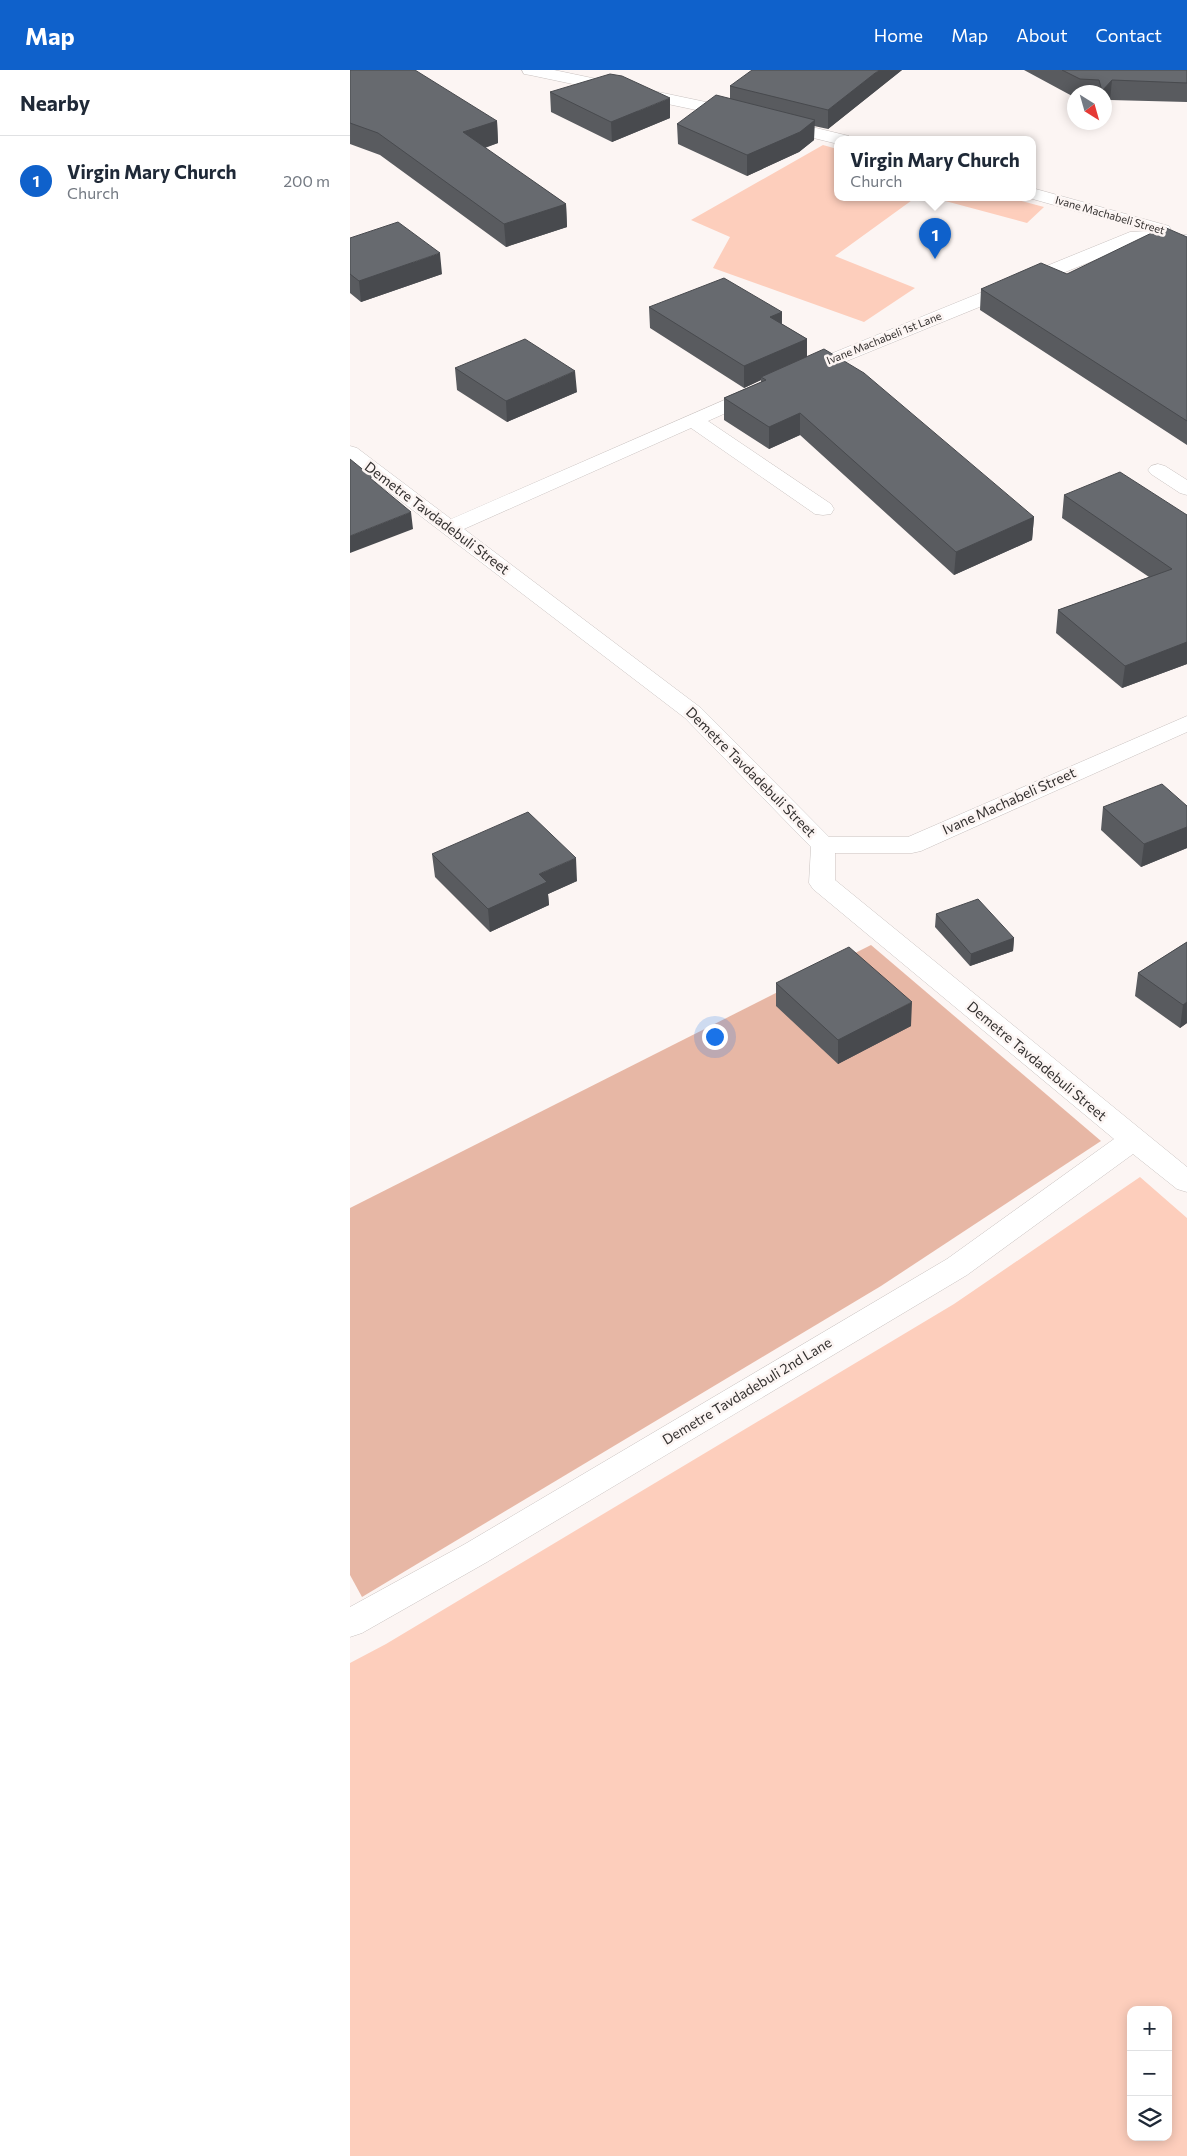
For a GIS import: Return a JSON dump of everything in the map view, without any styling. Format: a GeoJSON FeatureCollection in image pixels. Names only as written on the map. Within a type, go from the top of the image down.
{"type":"FeatureCollection","features":[{"type":"Feature","properties":{"kind":"street"},"geometry":{"type":"LineString","coordinates":[[530,70],[719,109],[834,138]]}},
{"type":"Feature","properties":{"kind":"street","name":"Ivane Machabeli Street"},"geometry":{"type":"LineString","coordinates":[[1036,194],[1187,237]]}},
{"type":"Feature","properties":{"kind":"street","name":"Ivane Machabeli 1st Lane"},"geometry":{"type":"LineString","coordinates":[[450,527],[779,382],[1138,236],[1187,241]]}},
{"type":"Feature","properties":{"kind":"street"},"geometry":{"type":"LineString","coordinates":[[693,420],[822,509]]}},
{"type":"Feature","properties":{"kind":"street","name":"Demetre Tavdadebuli Street"},"geometry":{"type":"LineString","coordinates":[[350,452],[693,712],[823,845],[822,883],[1132,1140]]}},
{"type":"Feature","properties":{"kind":"street"},"geometry":{"type":"LineString","coordinates":[[1158,470],[1187,489]]}},
{"type":"Feature","properties":{"kind":"street","name":"Ivane Machabeli Street"},"geometry":{"type":"LineString","coordinates":[[823,845],[912,845],[1184,728]]}},
{"type":"Feature","properties":{"kind":"street"},"geometry":{"type":"LineString","coordinates":[[1132,1140],[1187,1182]]}},
{"type":"Feature","properties":{"kind":"street","name":"Demetre Tavdadebuli 2nd Lane"},"geometry":{"type":"LineString","coordinates":[[350,1623],[476,1553],[957,1266],[1132,1140]]}},
{"type":"Feature","properties":{"kind":"shaded area"},"geometry":{"type":"Polygon","coordinates":[[[823,145],[834,148],[834,201],[911,201],[835,256],[915,288],[864,322],[713,268],[730,237],[691,220],[823,145]]]}},
{"type":"Feature","properties":{"kind":"shaded area"},"geometry":{"type":"Polygon","coordinates":[[[945,201],[1021,201],[1044,207],[1027,223],[945,201]]]}},
{"type":"Feature","properties":{"kind":"shaded area"},"geometry":{"type":"Polygon","coordinates":[[[871,945],[1101,1141],[881,1286],[362,1597],[350,1575],[350,1208],[871,945]]]}},
{"type":"Feature","properties":{"kind":"shaded area"},"geometry":{"type":"Polygon","coordinates":[[[1140,1177],[1187,1218],[1187,2156],[350,2156],[350,1663],[386,1644],[954,1304],[1140,1177]]]}},
{"type":"Feature","properties":{"kind":"building"},"geometry":{"type":"Polygon","coordinates":[[[350,70],[415,70],[497,121],[463,132],[566,204],[504,224],[378,133],[350,123],[350,70]]]}},
{"type":"Feature","properties":{"kind":"building"},"geometry":{"type":"Polygon","coordinates":[[[752,70],[879,70],[828,110],[730,86],[752,70]]]}},
{"type":"Feature","properties":{"kind":"building"},"geometry":{"type":"Polygon","coordinates":[[[1062,70],[1187,70],[1187,83],[1112,80],[1107,85],[1100,85],[1099,80],[1080,79],[1062,70]]]}},
{"type":"Feature","properties":{"kind":"building"},"geometry":{"type":"Polygon","coordinates":[[[610,74],[622,76],[670,98],[611,122],[550,92],[610,74]]]}},
{"type":"Feature","properties":{"kind":"building"},"geometry":{"type":"Polygon","coordinates":[[[716,95],[815,120],[800,132],[747,155],[677,124],[716,95]]]}},
{"type":"Feature","properties":{"kind":"building"},"geometry":{"type":"Polygon","coordinates":[[[398,222],[440,253],[359,281],[350,274],[350,238],[398,222]]]}},
{"type":"Feature","properties":{"kind":"building"},"geometry":{"type":"Polygon","coordinates":[[[1164,227],[1187,237],[1187,421],[981,289],[1041,263],[1067,274],[1164,227]]]}},
{"type":"Feature","properties":{"kind":"building"},"geometry":{"type":"Polygon","coordinates":[[[724,278],[782,312],[770,317],[807,339],[744,366],[649,307],[724,278]]]}},
{"type":"Feature","properties":{"kind":"building"},"geometry":{"type":"Polygon","coordinates":[[[525,339],[575,371],[506,401],[455,368],[525,339]]]}},
{"type":"Feature","properties":{"kind":"building"},"geometry":{"type":"Polygon","coordinates":[[[824,349],[864,373],[1034,517],[956,552],[800,413],[769,427],[724,398],[766,380],[761,377],[824,349]]]}},
{"type":"Feature","properties":{"kind":"building"},"geometry":{"type":"Polygon","coordinates":[[[350,459],[372,477],[370,478],[411,512],[350,536],[350,459]]]}},
{"type":"Feature","properties":{"kind":"building"},"geometry":{"type":"Polygon","coordinates":[[[1120,472],[1187,515],[1187,642],[1125,666],[1058,610],[1172,569],[1064,495],[1120,472]]]}},
{"type":"Feature","properties":{"kind":"building"},"geometry":{"type":"Polygon","coordinates":[[[1162,784],[1187,806],[1187,827],[1144,844],[1103,807],[1162,784]]]}},
{"type":"Feature","properties":{"kind":"building"},"geometry":{"type":"Polygon","coordinates":[[[528,812],[576,858],[539,874],[547,882],[488,909],[432,854],[528,812]]]}},
{"type":"Feature","properties":{"kind":"building"},"geometry":{"type":"Polygon","coordinates":[[[978,899],[1014,938],[971,954],[936,914],[978,899]]]}},
{"type":"Feature","properties":{"kind":"building"},"geometry":{"type":"Polygon","coordinates":[[[1187,942],[1187,1002],[1183,1005],[1138,973],[1187,942]]]}},
{"type":"Feature","properties":{"kind":"building"},"geometry":{"type":"Polygon","coordinates":[[[849,947],[912,1002],[838,1040],[776,983],[849,947]]]}},
{"type":"Feature","properties":{"kind":"place","name":"Virgin Mary Church"},"geometry":{"type":"Point","coordinates":[935,259]}}]}
